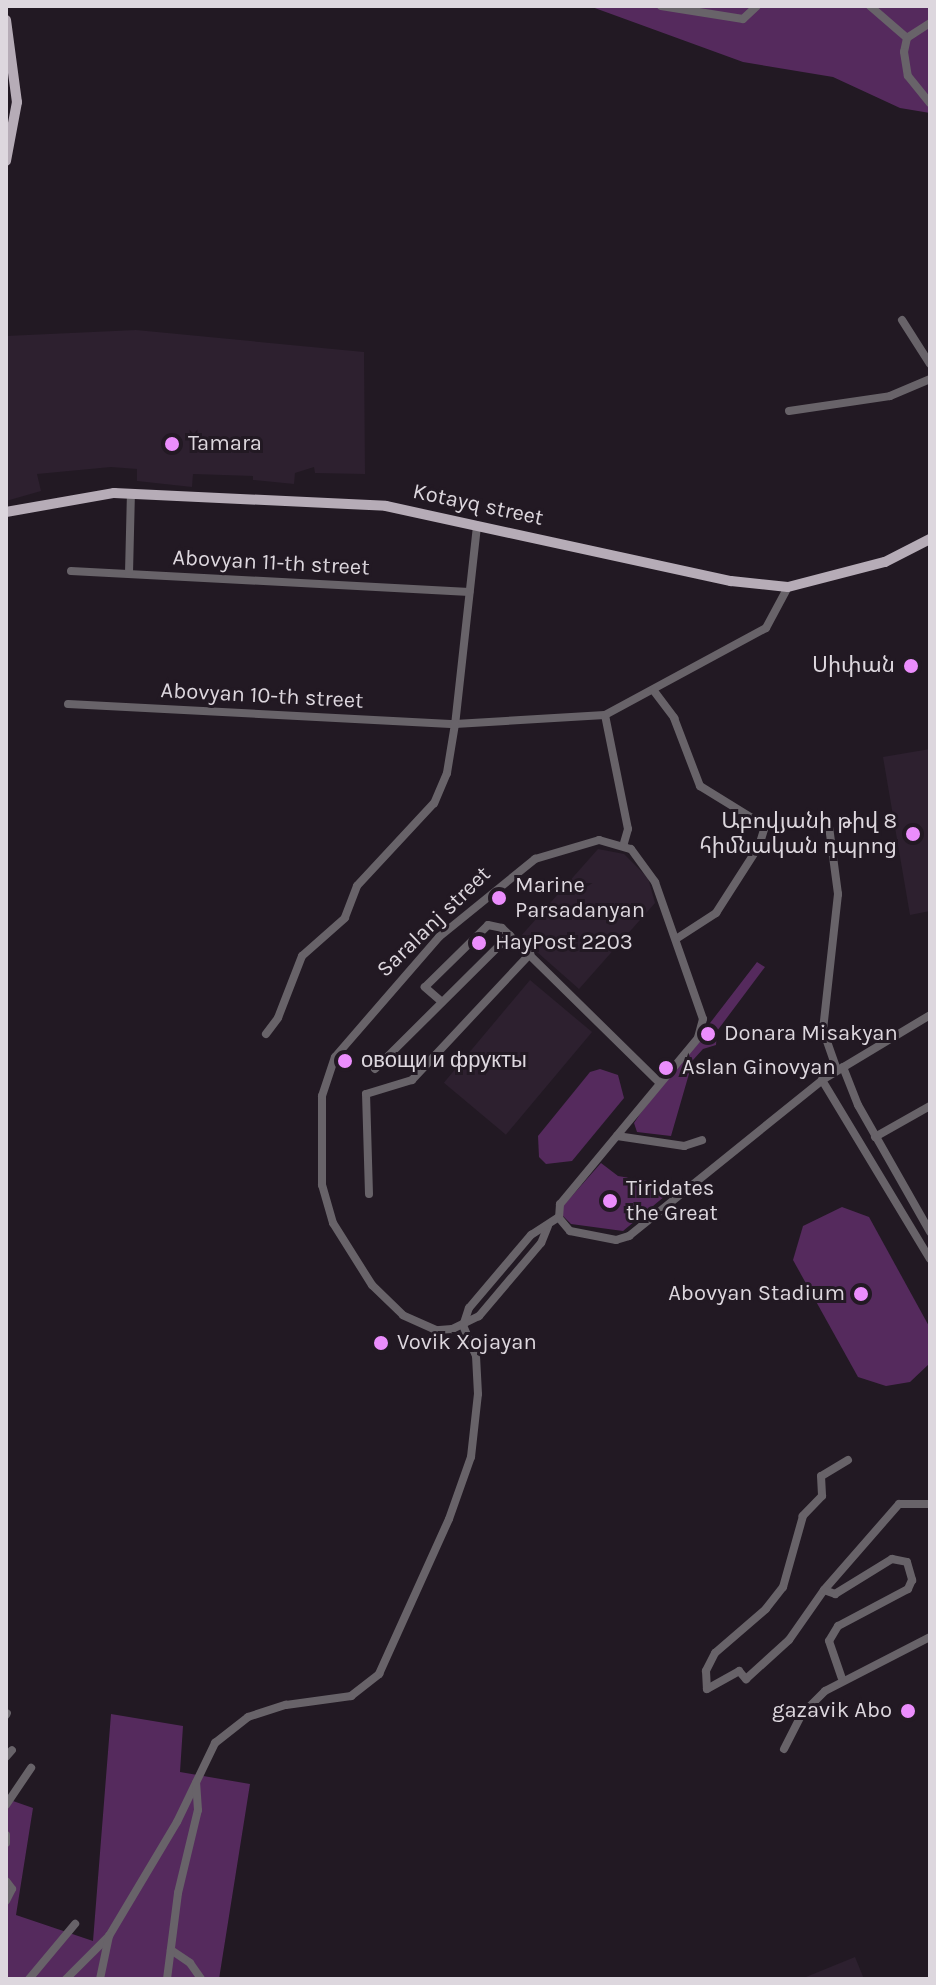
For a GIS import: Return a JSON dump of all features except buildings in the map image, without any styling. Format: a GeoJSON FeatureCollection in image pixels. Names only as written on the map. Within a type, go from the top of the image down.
{"type":"FeatureCollection","features":[{"type":"Feature","properties":{"kind":"main road"},"geometry":{"type":"LineString","coordinates":[[6,20],[17,102],[6,161]]}},
{"type":"Feature","properties":{"kind":"main road","name":"Kotayq street"},"geometry":{"type":"LineString","coordinates":[[6,512],[131,493],[386,506],[731,581],[788,587],[859,571],[930,539]]}},
{"type":"Feature","properties":{"kind":"street"},"geometry":{"type":"LineString","coordinates":[[661,6],[743,19],[757,6]]}},
{"type":"Feature","properties":{"kind":"street"},"geometry":{"type":"LineString","coordinates":[[870,6],[907,38],[908,76],[930,103]]}},
{"type":"Feature","properties":{"kind":"street"},"geometry":{"type":"LineString","coordinates":[[907,38],[930,23]]}},
{"type":"Feature","properties":{"kind":"street"},"geometry":{"type":"LineString","coordinates":[[902,320],[930,364]]}},
{"type":"Feature","properties":{"kind":"street"},"geometry":{"type":"LineString","coordinates":[[789,411],[890,396],[930,379]]}},
{"type":"Feature","properties":{"kind":"street"},"geometry":{"type":"LineString","coordinates":[[129,573],[131,493]]}},
{"type":"Feature","properties":{"kind":"street"},"geometry":{"type":"LineString","coordinates":[[266,1034],[278,1018],[302,956],[345,918],[357,886],[434,803],[447,773],[477,526]]}},
{"type":"Feature","properties":{"kind":"street","name":"Abovyan 11-th street"},"geometry":{"type":"LineString","coordinates":[[71,571],[469,592]]}},
{"type":"Feature","properties":{"kind":"street"},"geometry":{"type":"LineString","coordinates":[[560,1220],[563,1200],[698,1038],[704,1023],[655,882],[624,843],[628,829],[605,715],[766,628],[788,587]]}},
{"type":"Feature","properties":{"kind":"street"},"geometry":{"type":"LineString","coordinates":[[654,691],[674,718],[700,786],[765,826],[822,817],[833,830],[838,894],[823,1030],[875,1137],[930,1232]]}},
{"type":"Feature","properties":{"kind":"street","name":"Abovyan 10-th street"},"geometry":{"type":"LineString","coordinates":[[68,704],[455,724],[605,715]]}},
{"type":"Feature","properties":{"kind":"street"},"geometry":{"type":"LineString","coordinates":[[676,939],[716,913],[759,846],[765,826]]}},
{"type":"Feature","properties":{"kind":"street","name":"Saralanj street"},"geometry":{"type":"LineString","coordinates":[[463,1326],[436,1330],[403,1315],[372,1285],[333,1223],[322,1185],[321,1107],[329,1068],[363,1020],[424,951],[512,873],[558,849],[599,840],[624,843]]}},
{"type":"Feature","properties":{"kind":"street"},"geometry":{"type":"LineString","coordinates":[[442,1002],[425,987],[488,925],[510,935],[660,1083]]}},
{"type":"Feature","properties":{"kind":"street"},"geometry":{"type":"LineString","coordinates":[[375,1069],[510,935]]}},
{"type":"Feature","properties":{"kind":"street"},"geometry":{"type":"LineString","coordinates":[[369,1194],[366,1094],[412,1080],[530,954]]}},
{"type":"Feature","properties":{"kind":"street"},"geometry":{"type":"LineString","coordinates":[[560,1220],[570,1231],[600,1238],[629,1236],[822,1080],[930,1015]]}},
{"type":"Feature","properties":{"kind":"street"},"geometry":{"type":"LineString","coordinates":[[822,1080],[930,1259]]}},
{"type":"Feature","properties":{"kind":"street"},"geometry":{"type":"LineString","coordinates":[[875,1137],[930,1106]]}},
{"type":"Feature","properties":{"kind":"street"},"geometry":{"type":"LineString","coordinates":[[617,1136],[684,1146],[702,1140]]}},
{"type":"Feature","properties":{"kind":"street"},"geometry":{"type":"LineString","coordinates":[[66,1979],[109,1936],[215,1743],[248,1717],[286,1705],[351,1696],[371,1683],[387,1661],[471,1457],[477,1369],[463,1326],[479,1316],[541,1243],[548,1226],[560,1220]]}},
{"type":"Feature","properties":{"kind":"street"},"geometry":{"type":"LineString","coordinates":[[848,1460],[821,1476],[822,1496],[803,1516],[783,1587],[766,1609],[715,1653],[706,1671],[707,1689],[739,1671],[746,1679],[789,1640],[824,1590],[899,1504],[930,1504]]}},
{"type":"Feature","properties":{"kind":"street"},"geometry":{"type":"LineString","coordinates":[[824,1590],[835,1594],[892,1559],[907,1562],[912,1580],[908,1589],[838,1626],[829,1641],[842,1678]]}},
{"type":"Feature","properties":{"kind":"street"},"geometry":{"type":"LineString","coordinates":[[784,1749],[801,1715],[842,1678],[930,1637]]}},
{"type":"Feature","properties":{"kind":"street"},"geometry":{"type":"LineString","coordinates":[[6,1805],[31,1768]]}},
{"type":"Feature","properties":{"kind":"street"},"geometry":{"type":"LineString","coordinates":[[167,1979],[178,1893],[198,1810],[196,1782]]}},
{"type":"Feature","properties":{"kind":"street"},"geometry":{"type":"LineString","coordinates":[[6,1835],[6,1843]]}},
{"type":"Feature","properties":{"kind":"street"},"geometry":{"type":"LineString","coordinates":[[6,1881],[12,1889],[6,1901]]}},
{"type":"Feature","properties":{"kind":"street"},"geometry":{"type":"LineString","coordinates":[[29,1979],[75,1924]]}},
{"type":"Feature","properties":{"kind":"street"},"geometry":{"type":"LineString","coordinates":[[100,1979],[109,1936]]}},
{"type":"Feature","properties":{"kind":"street"},"geometry":{"type":"LineString","coordinates":[[171,1950],[190,1963],[201,1979]]}},
{"type":"Feature","properties":{"kind":"shaded area"},"geometry":{"type":"Polygon","coordinates":[[[930,6],[930,113],[900,108],[833,77],[743,62],[592,7],[930,6]]]}},
{"type":"Feature","properties":{"kind":"shaded area","name":"Tamara"},"geometry":{"type":"Polygon","coordinates":[[[136,330],[364,352],[365,474],[315,473],[314,467],[295,473],[294,484],[253,480],[253,476],[193,474],[192,487],[137,481],[137,469],[111,467],[37,474],[41,491],[6,501],[6,336],[136,330]]]}},
{"type":"Feature","properties":{"kind":"shaded area","name":"Աբովյանի թիվ 8 հիմնական դպրոց"},"geometry":{"type":"Polygon","coordinates":[[[930,749],[930,911],[910,915],[883,757],[930,749]]]}},
{"type":"Feature","properties":{"kind":"shaded area"},"geometry":{"type":"Polygon","coordinates":[[[598,849],[624,854],[648,878],[655,903],[579,989],[520,937],[598,849]]]}},
{"type":"Feature","properties":{"kind":"shaded area"},"geometry":{"type":"Polygon","coordinates":[[[757,962],[765,967],[717,1031],[716,1045],[703,1049],[693,1060],[671,1136],[637,1132],[634,1123],[640,1114],[757,962]]]}},
{"type":"Feature","properties":{"kind":"shaded area"},"geometry":{"type":"Polygon","coordinates":[[[530,980],[592,1032],[506,1135],[444,1083],[530,980]]]}},
{"type":"Feature","properties":{"kind":"shaded area"},"geometry":{"type":"Polygon","coordinates":[[[600,1069],[618,1075],[624,1098],[572,1161],[546,1164],[539,1157],[538,1136],[590,1072],[600,1069]]]}},
{"type":"Feature","properties":{"kind":"shaded area"},"geometry":{"type":"Polygon","coordinates":[[[601,1163],[618,1176],[677,1186],[623,1231],[571,1224],[563,1216],[563,1206],[601,1163]]]}},
{"type":"Feature","properties":{"kind":"shaded area","name":"Abovyan Stadium"},"geometry":{"type":"Polygon","coordinates":[[[842,1207],[869,1217],[930,1328],[929,1364],[910,1382],[886,1386],[858,1377],[793,1260],[803,1226],[842,1207]]]}},
{"type":"Feature","properties":{"kind":"shaded area"},"geometry":{"type":"Polygon","coordinates":[[[111,1714],[183,1726],[180,1772],[250,1784],[219,1979],[6,1979],[6,1809],[13,1801],[33,1808],[16,1915],[93,1941],[111,1714]]]}},
{"type":"Feature","properties":{"kind":"shaded area"},"geometry":{"type":"Polygon","coordinates":[[[855,1957],[864,1979],[801,1979],[855,1957]]]}},
{"type":"Feature","properties":{"kind":"place","name":"Tamara"},"geometry":{"type":"Point","coordinates":[172,444]}},
{"type":"Feature","properties":{"kind":"place","name":"Սիփան"},"geometry":{"type":"Point","coordinates":[911,666]}},
{"type":"Feature","properties":{"kind":"place","name":"Աբովյանի թիվ 8 հիմնական դպրոց"},"geometry":{"type":"Point","coordinates":[913,834]}},
{"type":"Feature","properties":{"kind":"place","name":"Marine Parsadanyan"},"geometry":{"type":"Point","coordinates":[499,898]}},
{"type":"Feature","properties":{"kind":"place","name":"HayPost 2203"},"geometry":{"type":"Point","coordinates":[479,943]}},
{"type":"Feature","properties":{"kind":"place","name":"Donara Misakyan"},"geometry":{"type":"Point","coordinates":[708,1034]}},
{"type":"Feature","properties":{"kind":"place","name":"овощи и фрукты"},"geometry":{"type":"Point","coordinates":[345,1061]}},
{"type":"Feature","properties":{"kind":"place","name":"Aslan Ginovyan"},"geometry":{"type":"Point","coordinates":[666,1068]}},
{"type":"Feature","properties":{"kind":"place","name":"Tiridates the Great"},"geometry":{"type":"Point","coordinates":[610,1201]}},
{"type":"Feature","properties":{"kind":"place","name":"Abovyan Stadium"},"geometry":{"type":"Point","coordinates":[861,1294]}},
{"type":"Feature","properties":{"kind":"place","name":"Vovik Xojayan"},"geometry":{"type":"Point","coordinates":[381,1343]}},
{"type":"Feature","properties":{"kind":"place","name":"gazavik Abo"},"geometry":{"type":"Point","coordinates":[908,1711]}}]}
